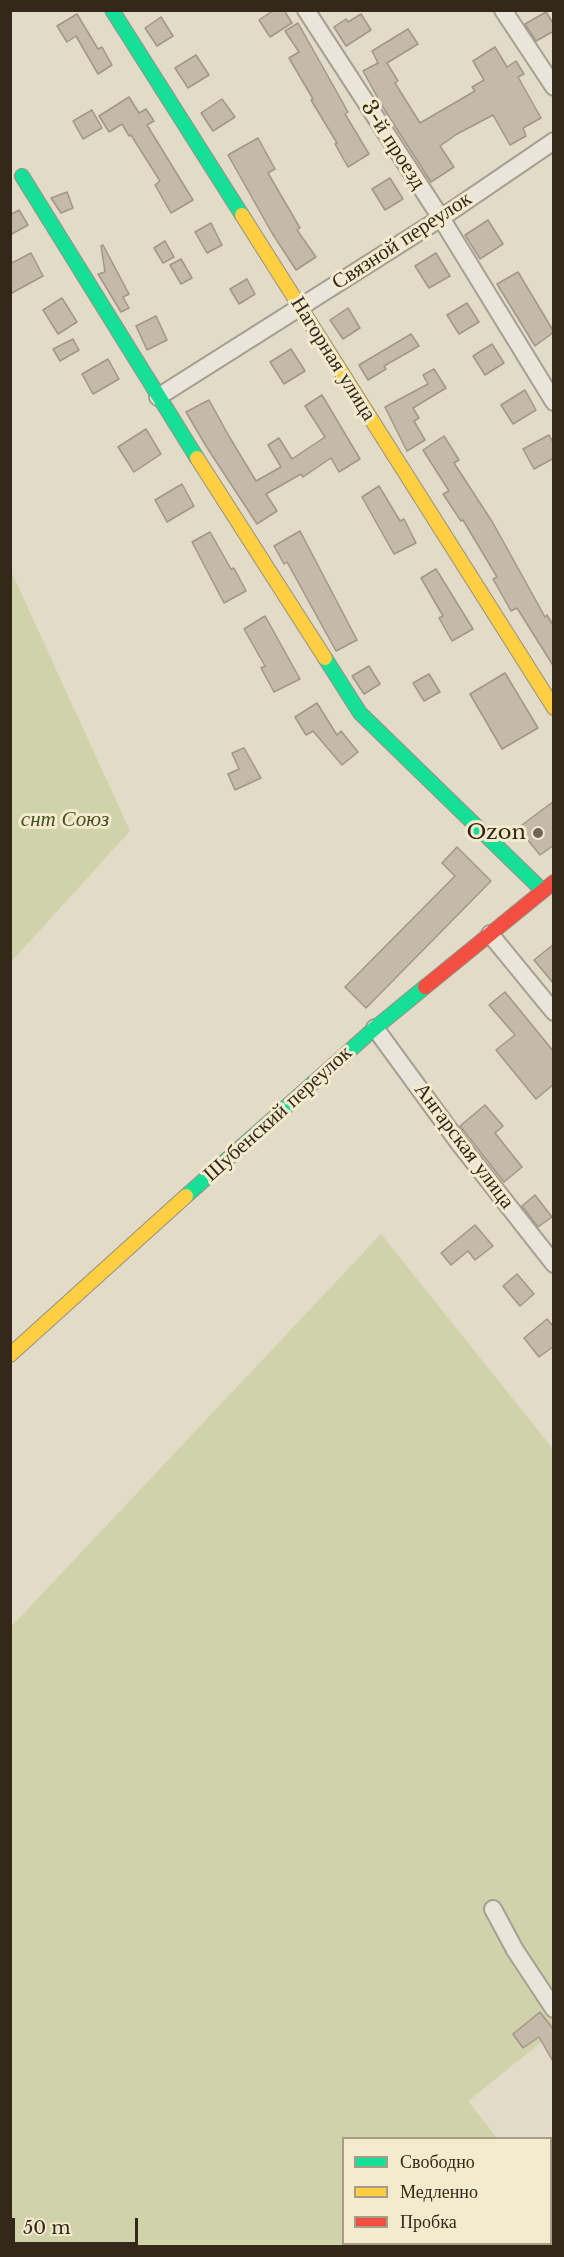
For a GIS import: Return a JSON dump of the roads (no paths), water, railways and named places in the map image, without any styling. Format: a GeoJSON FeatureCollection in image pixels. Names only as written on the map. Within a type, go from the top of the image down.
{"type":"FeatureCollection","features":[{"type":"Feature","properties":{"kind":"street","name":"Нагорная улица"},"geometry":{"type":"LineString","coordinates":[[112,10],[554,708]]}},
{"type":"Feature","properties":{"kind":"street","name":"3-й проезд"},"geometry":{"type":"LineString","coordinates":[[306,10],[441,218],[554,402]]}},
{"type":"Feature","properties":{"kind":"street"},"geometry":{"type":"LineString","coordinates":[[503,10],[554,87]]}},
{"type":"Feature","properties":{"kind":"street","name":"Связной переулок"},"geometry":{"type":"LineString","coordinates":[[158,397],[441,218],[554,141]]}},
{"type":"Feature","properties":{"kind":"street"},"geometry":{"type":"LineString","coordinates":[[22,176],[158,397],[360,713],[548,887]]}},
{"type":"Feature","properties":{"kind":"street","name":"Шубенский переулок"},"geometry":{"type":"LineString","coordinates":[[10,1355],[375,1028],[548,887]]}},
{"type":"Feature","properties":{"kind":"street"},"geometry":{"type":"LineString","coordinates":[[490,934],[554,1012]]}},
{"type":"Feature","properties":{"kind":"street","name":"Ангарская улица"},"geometry":{"type":"LineString","coordinates":[[375,1028],[397,1055],[459,1143],[554,1264]]}},
{"type":"Feature","properties":{"kind":"street"},"geometry":{"type":"LineString","coordinates":[[493,1909],[515,1950],[554,2009]]}},
{"type":"Feature","properties":{"kind":"place","name":"Ozon"},"geometry":{"type":"Point","coordinates":[538,833]}},
{"type":"Feature","properties":{"kind":"park label","name":"снт Союз"},"geometry":{"type":"Point","coordinates":[65,820]}}]}
